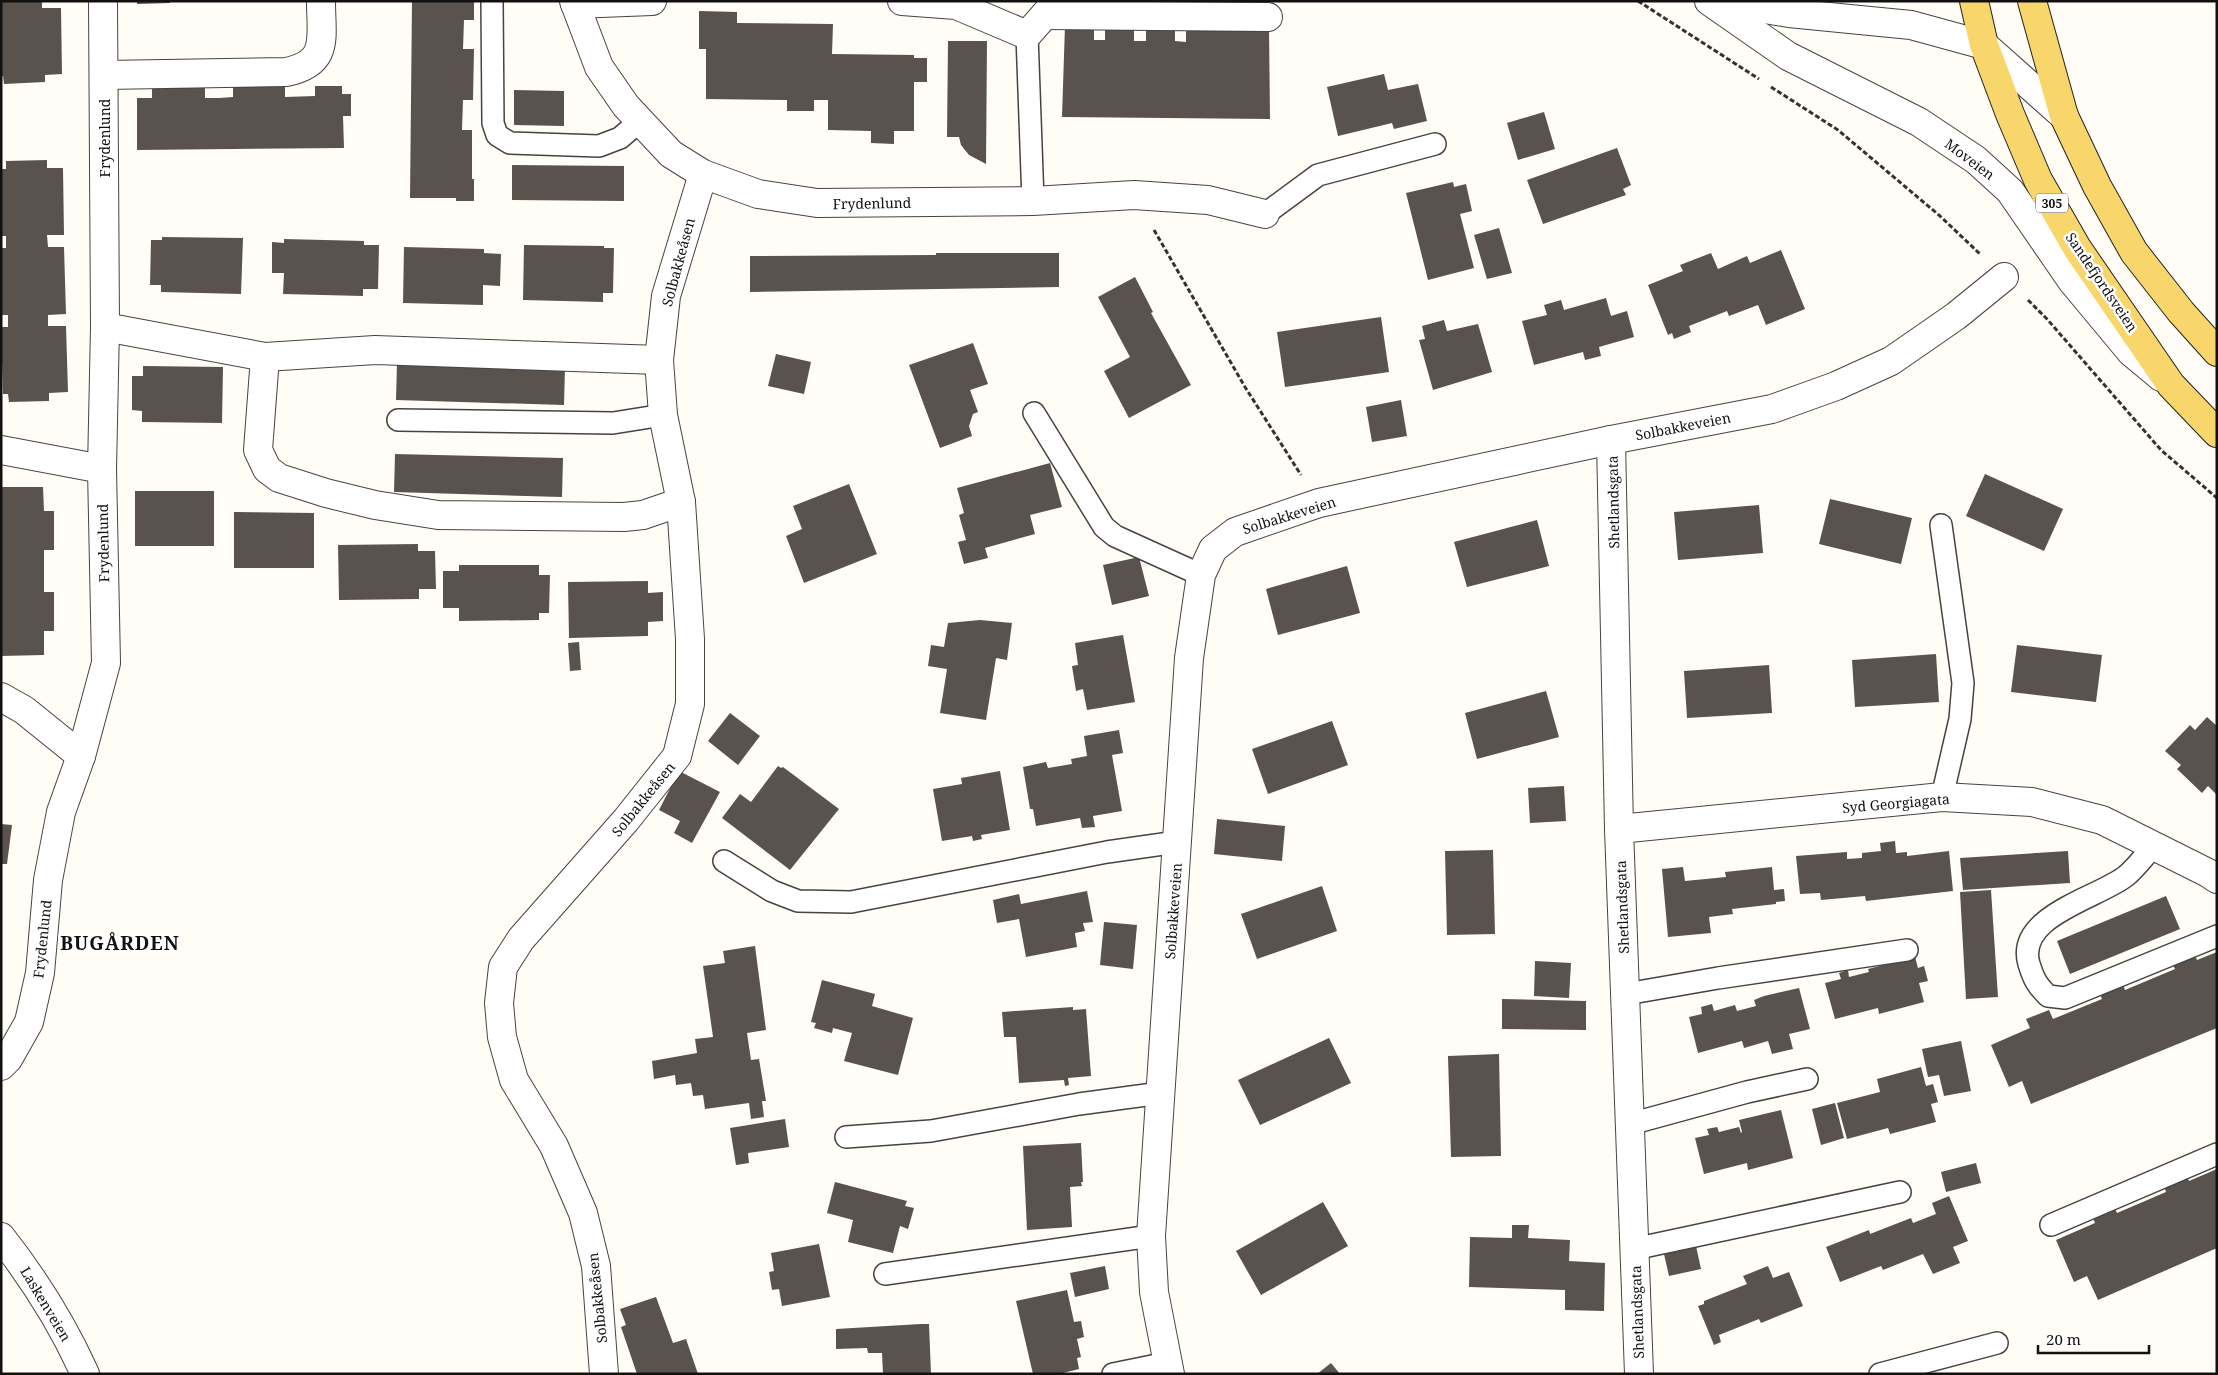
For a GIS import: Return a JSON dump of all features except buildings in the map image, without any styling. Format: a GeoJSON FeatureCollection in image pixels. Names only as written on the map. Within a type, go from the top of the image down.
{"type":"FeatureCollection","features":[{"type":"Feature","properties":{"kind":"main road","name":"Sandefjordsveien"},"geometry":{"type":"LineString","coordinates":[[1974,1],[1984,45],[2038,180],[2078,248],[2171,385],[2217,433]]}},
{"type":"Feature","properties":{"kind":"main road"},"geometry":{"type":"LineString","coordinates":[[2032,1],[2064,116],[2097,186],[2134,252],[2181,312],[2217,352]]}},
{"type":"Feature","properties":{"kind":"street","name":"Frydenlund"},"geometry":{"type":"LineString","coordinates":[[1,1066],[8,1059],[29,1022],[40,973],[48,880],[61,812],[81,756],[106,664],[102,469],[105,327],[103,1]]}},
{"type":"Feature","properties":{"kind":"street"},"geometry":{"type":"LineString","coordinates":[[104,76],[286,72],[302,69],[315,59],[321,45],[321,1]]}},
{"type":"Feature","properties":{"kind":"street"},"geometry":{"type":"LineString","coordinates":[[575,3],[652,1]]}},
{"type":"Feature","properties":{"kind":"street"},"geometry":{"type":"LineString","coordinates":[[902,1],[956,5],[1027,35],[1051,8],[1268,17]]}},
{"type":"Feature","properties":{"kind":"street","name":"Moveien"},"geometry":{"type":"LineString","coordinates":[[1709,1],[1788,56],[1919,122],[1976,160],[2010,191],[2072,281],[2131,352],[2171,385]]}},
{"type":"Feature","properties":{"kind":"street"},"geometry":{"type":"LineString","coordinates":[[1717,1],[1789,13],[1912,26],[1984,45],[2064,116]]}},
{"type":"Feature","properties":{"kind":"street","name":"Frydenlund"},"geometry":{"type":"LineString","coordinates":[[575,3],[599,68],[626,106],[640,121],[672,154],[703,174],[758,194],[818,203],[1033,202],[1134,195],[1208,200],[1265,214]]}},
{"type":"Feature","properties":{"kind":"street","name":"Solbakkeåsen"},"geometry":{"type":"LineString","coordinates":[[604,1374],[596,1266],[583,1212],[554,1146],[514,1080],[502,1036],[499,1003],[503,967],[521,939],[626,820],[677,756],[690,704],[690,639],[681,502],[663,415],[659,360],[666,296],[703,174]]}},
{"type":"Feature","properties":{"kind":"street","name":"Solbakkeveien"},"geometry":{"type":"LineString","coordinates":[[1168,1368],[1154,1292],[1151,1236],[1190,658],[1201,575],[1213,549],[1236,532],[1319,504],[1611,440],[1772,409],[1836,386],[1890,362],[1956,316],[2004,277]]}},
{"type":"Feature","properties":{"kind":"street"},"geometry":{"type":"LineString","coordinates":[[105,327],[265,356],[375,350],[659,360]]}},
{"type":"Feature","properties":{"kind":"street"},"geometry":{"type":"LineString","coordinates":[[265,356],[258,450],[267,469],[279,478],[326,493],[375,505],[438,515],[624,517],[643,515],[681,502]]}},
{"type":"Feature","properties":{"kind":"street","name":"Shetlandsgata"},"geometry":{"type":"LineString","coordinates":[[1611,440],[1620,829],[1639,1374]]}},
{"type":"Feature","properties":{"kind":"street"},"geometry":{"type":"LineString","coordinates":[[1,450],[102,469]]}},
{"type":"Feature","properties":{"kind":"street"},"geometry":{"type":"LineString","coordinates":[[1,697],[24,710],[81,756]]}},
{"type":"Feature","properties":{"kind":"street","name":"Syd Georgiagata"},"geometry":{"type":"LineString","coordinates":[[1620,829],[1942,798],[2032,802],[2102,820],[2155,845],[2217,879]]}},
{"type":"Feature","properties":{"kind":"street","name":"Laskenveien"},"geometry":{"type":"LineString","coordinates":[[1,1237],[26,1268],[76,1354],[85,1374]]}},
{"type":"Feature","properties":{"kind":"lane"},"geometry":{"type":"LineString","coordinates":[[492,1],[493,123],[497,135],[510,143],[599,146],[620,138],[640,121]]}},
{"type":"Feature","properties":{"kind":"lane"},"geometry":{"type":"LineString","coordinates":[[1027,35],[1033,202]]}},
{"type":"Feature","properties":{"kind":"lane"},"geometry":{"type":"LineString","coordinates":[[1265,214],[1318,175],[1435,144]]}},
{"type":"Feature","properties":{"kind":"lane"},"geometry":{"type":"LineString","coordinates":[[1034,413],[1104,527],[1114,536],[1201,575]]}},
{"type":"Feature","properties":{"kind":"lane"},"geometry":{"type":"LineString","coordinates":[[398,420],[613,423],[663,415]]}},
{"type":"Feature","properties":{"kind":"lane"},"geometry":{"type":"LineString","coordinates":[[1941,525],[1963,683],[1960,719],[1942,798]]}},
{"type":"Feature","properties":{"kind":"lane"},"geometry":{"type":"LineString","coordinates":[[724,861],[772,891],[798,901],[851,902],[1107,852],[1177,842]]}},
{"type":"Feature","properties":{"kind":"lane"},"geometry":{"type":"LineString","coordinates":[[2155,845],[2126,876],[2056,913],[2032,935],[2026,954],[2035,982],[2048,996],[2065,998],[2217,936]]}},
{"type":"Feature","properties":{"kind":"lane"},"geometry":{"type":"LineString","coordinates":[[1626,994],[1718,978],[1907,950]]}},
{"type":"Feature","properties":{"kind":"lane"},"geometry":{"type":"LineString","coordinates":[[1630,1124],[1747,1092],[1807,1079]]}},
{"type":"Feature","properties":{"kind":"lane"},"geometry":{"type":"LineString","coordinates":[[846,1136],[931,1131],[1079,1104],[1160,1093]]}},
{"type":"Feature","properties":{"kind":"lane"},"geometry":{"type":"LineString","coordinates":[[2051,1225],[2217,1154]]}},
{"type":"Feature","properties":{"kind":"lane"},"geometry":{"type":"LineString","coordinates":[[1634,1249],[1900,1192]]}},
{"type":"Feature","properties":{"kind":"lane"},"geometry":{"type":"LineString","coordinates":[[885,1274],[1151,1236]]}},
{"type":"Feature","properties":{"kind":"lane"},"geometry":{"type":"LineString","coordinates":[[1880,1374],[1997,1344]]}},
{"type":"Feature","properties":{"kind":"lane"},"geometry":{"type":"LineString","coordinates":[[1113,1374],[1168,1368]]}},
{"type":"Feature","properties":{"kind":"path"},"geometry":{"type":"LineString","coordinates":[[1638,1],[1838,130],[1940,216],[2047,319],[2161,450],[2217,498]]}},
{"type":"Feature","properties":{"kind":"path"},"geometry":{"type":"LineString","coordinates":[[1134,195],[1245,387],[1319,504]]}},
{"type":"Feature","properties":{"kind":"district","name":"BUGÅRDEN"},"geometry":{"type":"Point","coordinates":[120,943]}}]}
